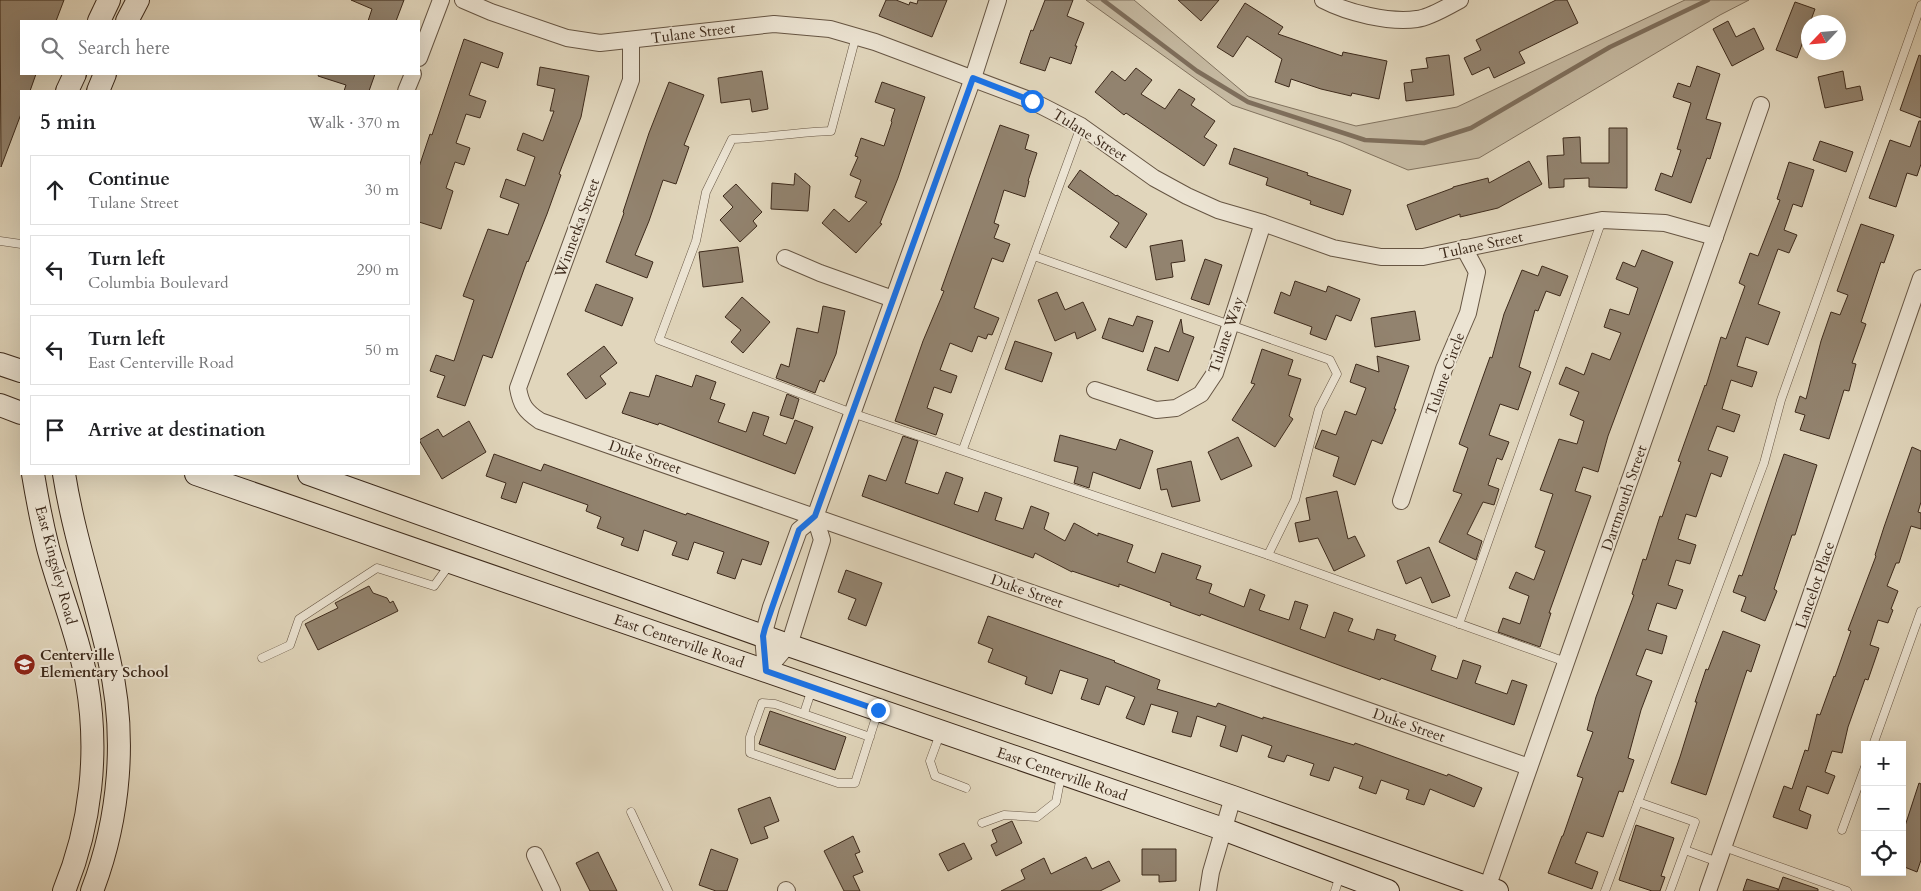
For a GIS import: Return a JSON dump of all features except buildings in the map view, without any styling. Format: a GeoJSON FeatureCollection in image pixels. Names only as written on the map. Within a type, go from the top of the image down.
{"type":"FeatureCollection","features":[{"type":"Feature","properties":{"kind":"main road"},"geometry":{"type":"LineString","coordinates":[[99,20],[109,0]]}},
{"type":"Feature","properties":{"kind":"main road"},"geometry":{"type":"LineString","coordinates":[[128,20],[138,0]]}},
{"type":"Feature","properties":{"kind":"main road"},"geometry":{"type":"LineString","coordinates":[[67,90],[75,75]]}},
{"type":"Feature","properties":{"kind":"main road"},"geometry":{"type":"LineString","coordinates":[[98,90],[105,75]]}},
{"type":"Feature","properties":{"kind":"main road"},"geometry":{"type":"LineString","coordinates":[[0,364],[20,371]]}},
{"type":"Feature","properties":{"kind":"main road"},"geometry":{"type":"LineString","coordinates":[[0,405],[20,413]]}},
{"type":"Feature","properties":{"kind":"main road","name":"East Kingsley Road"},"geometry":{"type":"LineString","coordinates":[[33,475],[48,548],[71,619],[87,681],[91,717],[93,762],[90,791],[73,868],[64,891]]}},
{"type":"Feature","properties":{"kind":"main road","name":"East Kingsley Road"},"geometry":{"type":"LineString","coordinates":[[64,475],[73,520],[109,660],[119,731],[118,775],[114,808],[106,848],[92,891]]}},
{"type":"Feature","properties":{"kind":"main road","name":"East Centerville Road"},"geometry":{"type":"LineString","coordinates":[[199,475],[1223,829],[1338,882],[1388,891]]}},
{"type":"Feature","properties":{"kind":"main road"},"geometry":{"type":"LineString","coordinates":[[312,475],[788,645],[1232,797],[1490,890]]}},
{"type":"Feature","properties":{"kind":"street"},"geometry":{"type":"LineString","coordinates":[[420,55],[441,0]]}},
{"type":"Feature","properties":{"kind":"street","name":"Tulane Street"},"geometry":{"type":"LineString","coordinates":[[463,0],[490,12],[567,38],[600,43],[774,24],[830,29],[856,36],[1032,101],[1081,126],[1154,178],[1187,196],[1218,210],[1263,223],[1333,248],[1381,257],[1423,257],[1602,220],[1665,224],[1715,237]]}},
{"type":"Feature","properties":{"kind":"street"},"geometry":{"type":"LineString","coordinates":[[766,671],[763,636],[771,607],[799,530],[815,516],[973,78],[998,0]]}},
{"type":"Feature","properties":{"kind":"street"},"geometry":{"type":"LineString","coordinates":[[1323,0],[1339,8],[1391,19],[1419,19],[1460,0]]}},
{"type":"Feature","properties":{"kind":"street","name":"Winnetka Street"},"geometry":{"type":"LineString","coordinates":[[527,412],[520,399],[518,388],[631,80],[631,41]]}},
{"type":"Feature","properties":{"kind":"street"},"geometry":{"type":"LineString","coordinates":[[406,90],[413,75]]}},
{"type":"Feature","properties":{"kind":"street","name":"Dartmouth Street"},"geometry":{"type":"LineString","coordinates":[[1490,890],[1529,767],[1761,105]]}},
{"type":"Feature","properties":{"kind":"street","name":"Tulane Way"},"geometry":{"type":"LineString","coordinates":[[1095,390],[1156,410],[1176,408],[1201,394],[1215,373],[1263,223]]}},
{"type":"Feature","properties":{"kind":"street","name":"Tulane Circle"},"geometry":{"type":"LineString","coordinates":[[1401,501],[1444,369],[1468,313],[1477,272],[1464,248]]}},
{"type":"Feature","properties":{"kind":"street"},"geometry":{"type":"LineString","coordinates":[[786,258],[820,273],[893,299]]}},
{"type":"Feature","properties":{"kind":"street","name":"Lancelot Place"},"geometry":{"type":"LineString","coordinates":[[1708,891],[1921,278]]}},
{"type":"Feature","properties":{"kind":"street","name":"Duke Street"},"geometry":{"type":"LineString","coordinates":[[527,412],[540,421],[1529,767]]}},
{"type":"Feature","properties":{"kind":"street"},"geometry":{"type":"LineString","coordinates":[[766,671],[788,645],[822,540],[815,516]]}},
{"type":"Feature","properties":{"kind":"street"},"geometry":{"type":"LineString","coordinates":[[1208,891],[1211,872],[1232,797]]}},
{"type":"Feature","properties":{"kind":"street"},"geometry":{"type":"LineString","coordinates":[[535,855],[552,891]]}},
{"type":"Feature","properties":{"kind":"lane"},"geometry":{"type":"LineString","coordinates":[[1605,891],[1764,463],[1781,400],[1921,5]]}},
{"type":"Feature","properties":{"kind":"lane"},"geometry":{"type":"LineString","coordinates":[[856,36],[831,131],[799,132],[758,138],[732,139],[706,192],[696,241],[659,340],[852,412],[1268,555],[1566,662]]}},
{"type":"Feature","properties":{"kind":"lane"},"geometry":{"type":"LineString","coordinates":[[963,449],[1081,126]]}},
{"type":"Feature","properties":{"kind":"lane"},"geometry":{"type":"LineString","coordinates":[[1459,624],[1602,220]]}},
{"type":"Feature","properties":{"kind":"lane"},"geometry":{"type":"LineString","coordinates":[[0,241],[20,244]]}},
{"type":"Feature","properties":{"kind":"lane"},"geometry":{"type":"LineString","coordinates":[[1034,256],[1330,360],[1337,374],[1320,409],[1295,500],[1268,555]]}},
{"type":"Feature","properties":{"kind":"lane"},"geometry":{"type":"LineString","coordinates":[[262,658],[290,645],[299,619],[377,568],[434,586],[451,562]]}},
{"type":"Feature","properties":{"kind":"lane"},"geometry":{"type":"LineString","coordinates":[[1874,741],[1921,611]]}},
{"type":"Feature","properties":{"kind":"lane"},"geometry":{"type":"LineString","coordinates":[[804,713],[812,688]]}},
{"type":"Feature","properties":{"kind":"lane"},"geometry":{"type":"LineString","coordinates":[[870,737],[804,713],[775,704],[762,703],[750,738],[750,753],[838,783],[855,782],[870,737],[878,710]]}},
{"type":"Feature","properties":{"kind":"lane"},"geometry":{"type":"LineString","coordinates":[[941,732],[930,761],[935,776],[966,788]]}},
{"type":"Feature","properties":{"kind":"lane"},"geometry":{"type":"LineString","coordinates":[[982,823],[1004,815],[1037,817],[1056,802],[1062,774]]}},
{"type":"Feature","properties":{"kind":"lane"},"geometry":{"type":"LineString","coordinates":[[1842,830],[1861,778]]}},
{"type":"Feature","properties":{"kind":"lane"},"geometry":{"type":"LineString","coordinates":[[1638,802],[1695,822],[1670,891]]}},
{"type":"Feature","properties":{"kind":"lane"},"geometry":{"type":"LineString","coordinates":[[631,812],[668,891]]}},
{"type":"Feature","properties":{"kind":"lane"},"geometry":{"type":"LineString","coordinates":[[1685,850],[1721,854],[1847,891]]}},
{"type":"Feature","properties":{"kind":"shaded area"},"geometry":{"type":"Polygon","coordinates":[[[1086,0],[1134,0],[1248,96],[1356,126],[1457,107],[1685,0],[1749,0],[1720,15],[1479,158],[1408,170],[1341,142],[1232,105],[1086,0]]]}},
{"type":"Feature","properties":{"kind":"waterway"},"geometry":{"type":"LineString","coordinates":[[1103,0],[1197,71],[1248,102],[1365,140],[1424,143],[1471,128],[1610,47],[1708,0]]}},
{"type":"Feature","properties":{"kind":"place","name":"Centerville Elementary School"},"geometry":{"type":"Point","coordinates":[24,664]}},
{"type":"Feature","properties":{"kind":"route"},"geometry":{"type":"LineString","coordinates":[[878,710],[766,671],[763,636],[765,628],[799,530],[815,516],[973,78],[1032,101]]}}]}
